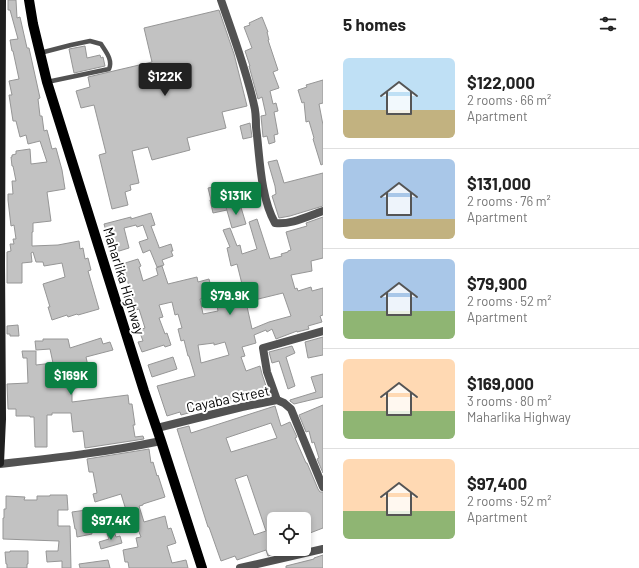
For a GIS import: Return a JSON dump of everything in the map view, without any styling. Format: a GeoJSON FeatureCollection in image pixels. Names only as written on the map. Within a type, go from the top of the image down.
{"type":"FeatureCollection","features":[{"type":"Feature","properties":{"kind":"main road","name":"Maharlika Highway"},"geometry":{"type":"LineString","coordinates":[[29,0],[33,24],[47,82],[144,391],[202,568]]}},
{"type":"Feature","properties":{"kind":"street"},"geometry":{"type":"LineString","coordinates":[[2,0],[2,419],[0,464],[66,457],[161,441]]}},
{"type":"Feature","properties":{"kind":"street"},"geometry":{"type":"LineString","coordinates":[[221,0],[241,58],[254,107],[259,159],[265,193],[271,214],[276,223],[281,224],[323,211]]}},
{"type":"Feature","properties":{"kind":"street"},"geometry":{"type":"LineString","coordinates":[[277,400],[267,372],[263,348],[323,331]]}},
{"type":"Feature","properties":{"kind":"street","name":"Cayaba Street"},"geometry":{"type":"LineString","coordinates":[[156,428],[277,400],[284,403],[291,409],[323,487]]}},
{"type":"Feature","properties":{"kind":"street"},"geometry":{"type":"LineString","coordinates":[[240,568],[323,548]]}},
{"type":"Feature","properties":{"kind":"lane"},"geometry":{"type":"LineString","coordinates":[[40,53],[90,42],[102,44],[109,56],[111,65],[109,69],[47,82]]}},
{"type":"Feature","properties":{"kind":"building"},"geometry":{"type":"Polygon","coordinates":[[[8,0],[16,0],[17,18],[20,17],[27,48],[29,48],[40,98],[38,99],[40,116],[42,116],[44,131],[47,130],[52,149],[56,148],[65,189],[47,192],[51,221],[33,223],[32,246],[58,245],[79,241],[80,249],[83,248],[85,259],[88,258],[91,270],[88,271],[99,309],[68,317],[67,315],[52,320],[48,307],[50,307],[43,284],[65,277],[62,263],[44,266],[43,262],[36,262],[33,252],[31,253],[32,262],[22,263],[22,283],[7,283],[7,252],[11,251],[10,244],[14,244],[13,239],[16,239],[14,225],[11,226],[8,200],[8,194],[13,194],[12,181],[16,181],[11,157],[12,155],[16,154],[16,151],[30,149],[31,164],[47,162],[40,141],[28,144],[26,135],[20,137],[16,121],[13,121],[9,95],[12,95],[9,81],[19,79],[10,40],[18,39],[10,10],[8,10],[8,0]]]}},
{"type":"Feature","properties":{"kind":"building"},"geometry":{"type":"Polygon","coordinates":[[[219,10],[234,54],[247,106],[222,112],[226,128],[187,138],[190,150],[152,160],[148,147],[132,151],[139,183],[130,185],[131,190],[125,192],[128,205],[112,209],[99,155],[106,153],[94,105],[81,108],[76,91],[90,87],[88,77],[152,62],[144,28],[219,10]]]}},
{"type":"Feature","properties":{"kind":"building"},"geometry":{"type":"Polygon","coordinates":[[[262,17],[268,32],[268,40],[278,70],[273,72],[279,88],[270,91],[273,104],[276,103],[278,111],[274,112],[278,134],[274,135],[275,142],[269,144],[267,136],[263,137],[261,116],[266,115],[262,97],[258,99],[245,51],[252,48],[244,27],[262,17]]]}},
{"type":"Feature","properties":{"kind":"building"},"geometry":{"type":"Polygon","coordinates":[[[85,46],[87,58],[100,55],[101,58],[103,57],[105,66],[74,73],[69,49],[85,46]]]}},
{"type":"Feature","properties":{"kind":"building"},"geometry":{"type":"Polygon","coordinates":[[[323,80],[323,103],[319,104],[323,125],[323,164],[321,165],[309,121],[306,122],[304,102],[302,103],[298,90],[307,87],[306,85],[323,80]]]}},
{"type":"Feature","properties":{"kind":"building"},"geometry":{"type":"Polygon","coordinates":[[[250,123],[252,137],[243,139],[240,126],[250,123]]]}},
{"type":"Feature","properties":{"kind":"building"},"geometry":{"type":"Polygon","coordinates":[[[277,160],[284,183],[323,173],[323,206],[279,218],[272,196],[276,194],[268,162],[277,160]]]}},
{"type":"Feature","properties":{"kind":"building"},"geometry":{"type":"Polygon","coordinates":[[[248,183],[250,190],[237,192],[236,186],[248,183]]]}},
{"type":"Feature","properties":{"kind":"building"},"geometry":{"type":"Polygon","coordinates":[[[222,185],[224,191],[222,192],[227,210],[213,213],[208,188],[222,185]]]}},
{"type":"Feature","properties":{"kind":"building"},"geometry":{"type":"Polygon","coordinates":[[[240,204],[246,224],[232,228],[226,207],[240,204]]]}},
{"type":"Feature","properties":{"kind":"building"},"geometry":{"type":"Polygon","coordinates":[[[151,213],[155,225],[151,226],[159,248],[171,244],[173,251],[171,251],[173,256],[162,260],[164,265],[157,267],[150,250],[143,253],[139,242],[148,239],[143,225],[124,228],[129,248],[116,252],[111,237],[108,238],[104,224],[131,217],[131,219],[151,213]]]}},
{"type":"Feature","properties":{"kind":"building"},"geometry":{"type":"Polygon","coordinates":[[[323,217],[323,258],[311,261],[312,271],[291,275],[295,289],[297,288],[298,291],[311,287],[312,291],[323,288],[323,315],[320,316],[322,322],[308,326],[309,329],[297,331],[276,339],[272,329],[267,332],[266,330],[254,335],[256,343],[242,347],[245,356],[241,357],[246,371],[260,366],[269,395],[235,403],[234,400],[226,402],[224,397],[202,404],[203,409],[181,415],[180,412],[167,416],[157,386],[195,376],[184,340],[181,341],[178,329],[182,328],[178,314],[175,315],[172,302],[159,305],[163,317],[159,318],[165,334],[167,333],[171,345],[165,347],[164,345],[142,352],[138,342],[143,341],[139,330],[145,328],[139,309],[133,311],[129,299],[133,298],[122,264],[138,259],[141,266],[139,267],[143,281],[158,275],[156,268],[162,266],[168,284],[197,277],[198,282],[209,279],[211,287],[225,284],[226,287],[242,284],[237,264],[231,266],[227,248],[230,247],[223,230],[230,228],[237,246],[240,245],[242,254],[257,249],[249,222],[257,219],[270,259],[282,256],[281,254],[291,250],[286,232],[307,226],[306,223],[323,217]],[[283,293],[246,302],[252,329],[269,322],[291,316],[283,293]],[[215,296],[200,299],[203,314],[218,311],[215,296]],[[225,342],[214,345],[214,343],[198,345],[201,363],[229,355],[225,342]]]}},
{"type":"Feature","properties":{"kind":"building"},"geometry":{"type":"Polygon","coordinates":[[[18,325],[19,336],[10,336],[10,334],[7,334],[7,326],[18,325]]]}},
{"type":"Feature","properties":{"kind":"building"},"geometry":{"type":"Polygon","coordinates":[[[323,337],[323,355],[308,358],[305,342],[323,337]]]}},
{"type":"Feature","properties":{"kind":"building"},"geometry":{"type":"Polygon","coordinates":[[[101,338],[103,344],[110,342],[113,350],[86,357],[92,384],[72,389],[72,402],[128,395],[129,404],[132,404],[135,437],[143,436],[144,439],[85,448],[83,431],[73,432],[71,413],[52,413],[52,415],[47,415],[47,447],[35,447],[34,417],[16,416],[16,409],[8,409],[7,384],[28,383],[27,358],[23,358],[22,351],[36,351],[36,365],[53,363],[50,349],[36,350],[35,341],[43,341],[43,339],[68,339],[70,348],[101,338]]]}},
{"type":"Feature","properties":{"kind":"building"},"geometry":{"type":"Polygon","coordinates":[[[292,346],[295,353],[286,357],[295,386],[288,389],[279,361],[272,363],[269,352],[292,346]]]}},
{"type":"Feature","properties":{"kind":"building"},"geometry":{"type":"Polygon","coordinates":[[[173,357],[177,369],[152,377],[148,365],[173,357]]]}},
{"type":"Feature","properties":{"kind":"building"},"geometry":{"type":"Polygon","coordinates":[[[323,374],[323,397],[294,404],[290,401],[316,392],[311,377],[323,374]]]}},
{"type":"Feature","properties":{"kind":"building"},"geometry":{"type":"Polygon","coordinates":[[[323,405],[323,473],[317,459],[319,458],[314,442],[312,443],[309,431],[306,432],[299,415],[323,405]]]}},
{"type":"Feature","properties":{"kind":"building"},"geometry":{"type":"Polygon","coordinates":[[[275,406],[281,426],[290,422],[297,437],[295,438],[318,489],[320,492],[323,492],[323,528],[311,533],[311,512],[267,512],[267,553],[266,550],[237,560],[235,556],[221,561],[208,527],[177,429],[189,426],[191,433],[275,406]],[[271,423],[226,438],[231,452],[277,438],[271,423]],[[247,475],[235,479],[254,535],[266,531],[247,475]]]}},
{"type":"Feature","properties":{"kind":"building"},"geometry":{"type":"Polygon","coordinates":[[[149,449],[151,463],[153,462],[165,497],[139,506],[144,522],[165,516],[168,529],[171,528],[176,543],[167,546],[172,563],[186,560],[188,568],[129,568],[128,562],[125,562],[123,550],[138,547],[136,538],[141,537],[130,509],[126,510],[121,494],[95,502],[93,494],[97,493],[93,472],[89,472],[87,459],[149,449]]]}},
{"type":"Feature","properties":{"kind":"building"},"geometry":{"type":"Polygon","coordinates":[[[67,495],[68,510],[58,510],[58,526],[70,526],[71,568],[62,568],[62,561],[47,562],[46,551],[58,551],[59,541],[3,539],[3,518],[4,509],[6,509],[6,496],[25,497],[24,500],[37,500],[37,496],[67,495]]]}},
{"type":"Feature","properties":{"kind":"building"},"geometry":{"type":"Polygon","coordinates":[[[86,510],[92,534],[77,537],[72,512],[86,510]]]}},
{"type":"Feature","properties":{"kind":"building"},"geometry":{"type":"Polygon","coordinates":[[[114,531],[116,537],[120,536],[122,543],[101,549],[99,542],[109,539],[107,534],[114,531]]]}},
{"type":"Feature","properties":{"kind":"building"},"geometry":{"type":"Polygon","coordinates":[[[28,551],[27,568],[7,568],[5,552],[28,551]]]}},
{"type":"Feature","properties":{"kind":"building"},"geometry":{"type":"Polygon","coordinates":[[[323,555],[323,568],[286,568],[286,566],[314,559],[323,555]]]}},
{"type":"Feature","properties":{"kind":"building"},"geometry":{"type":"Polygon","coordinates":[[[108,560],[110,568],[80,568],[79,564],[108,560]]]}}]}
